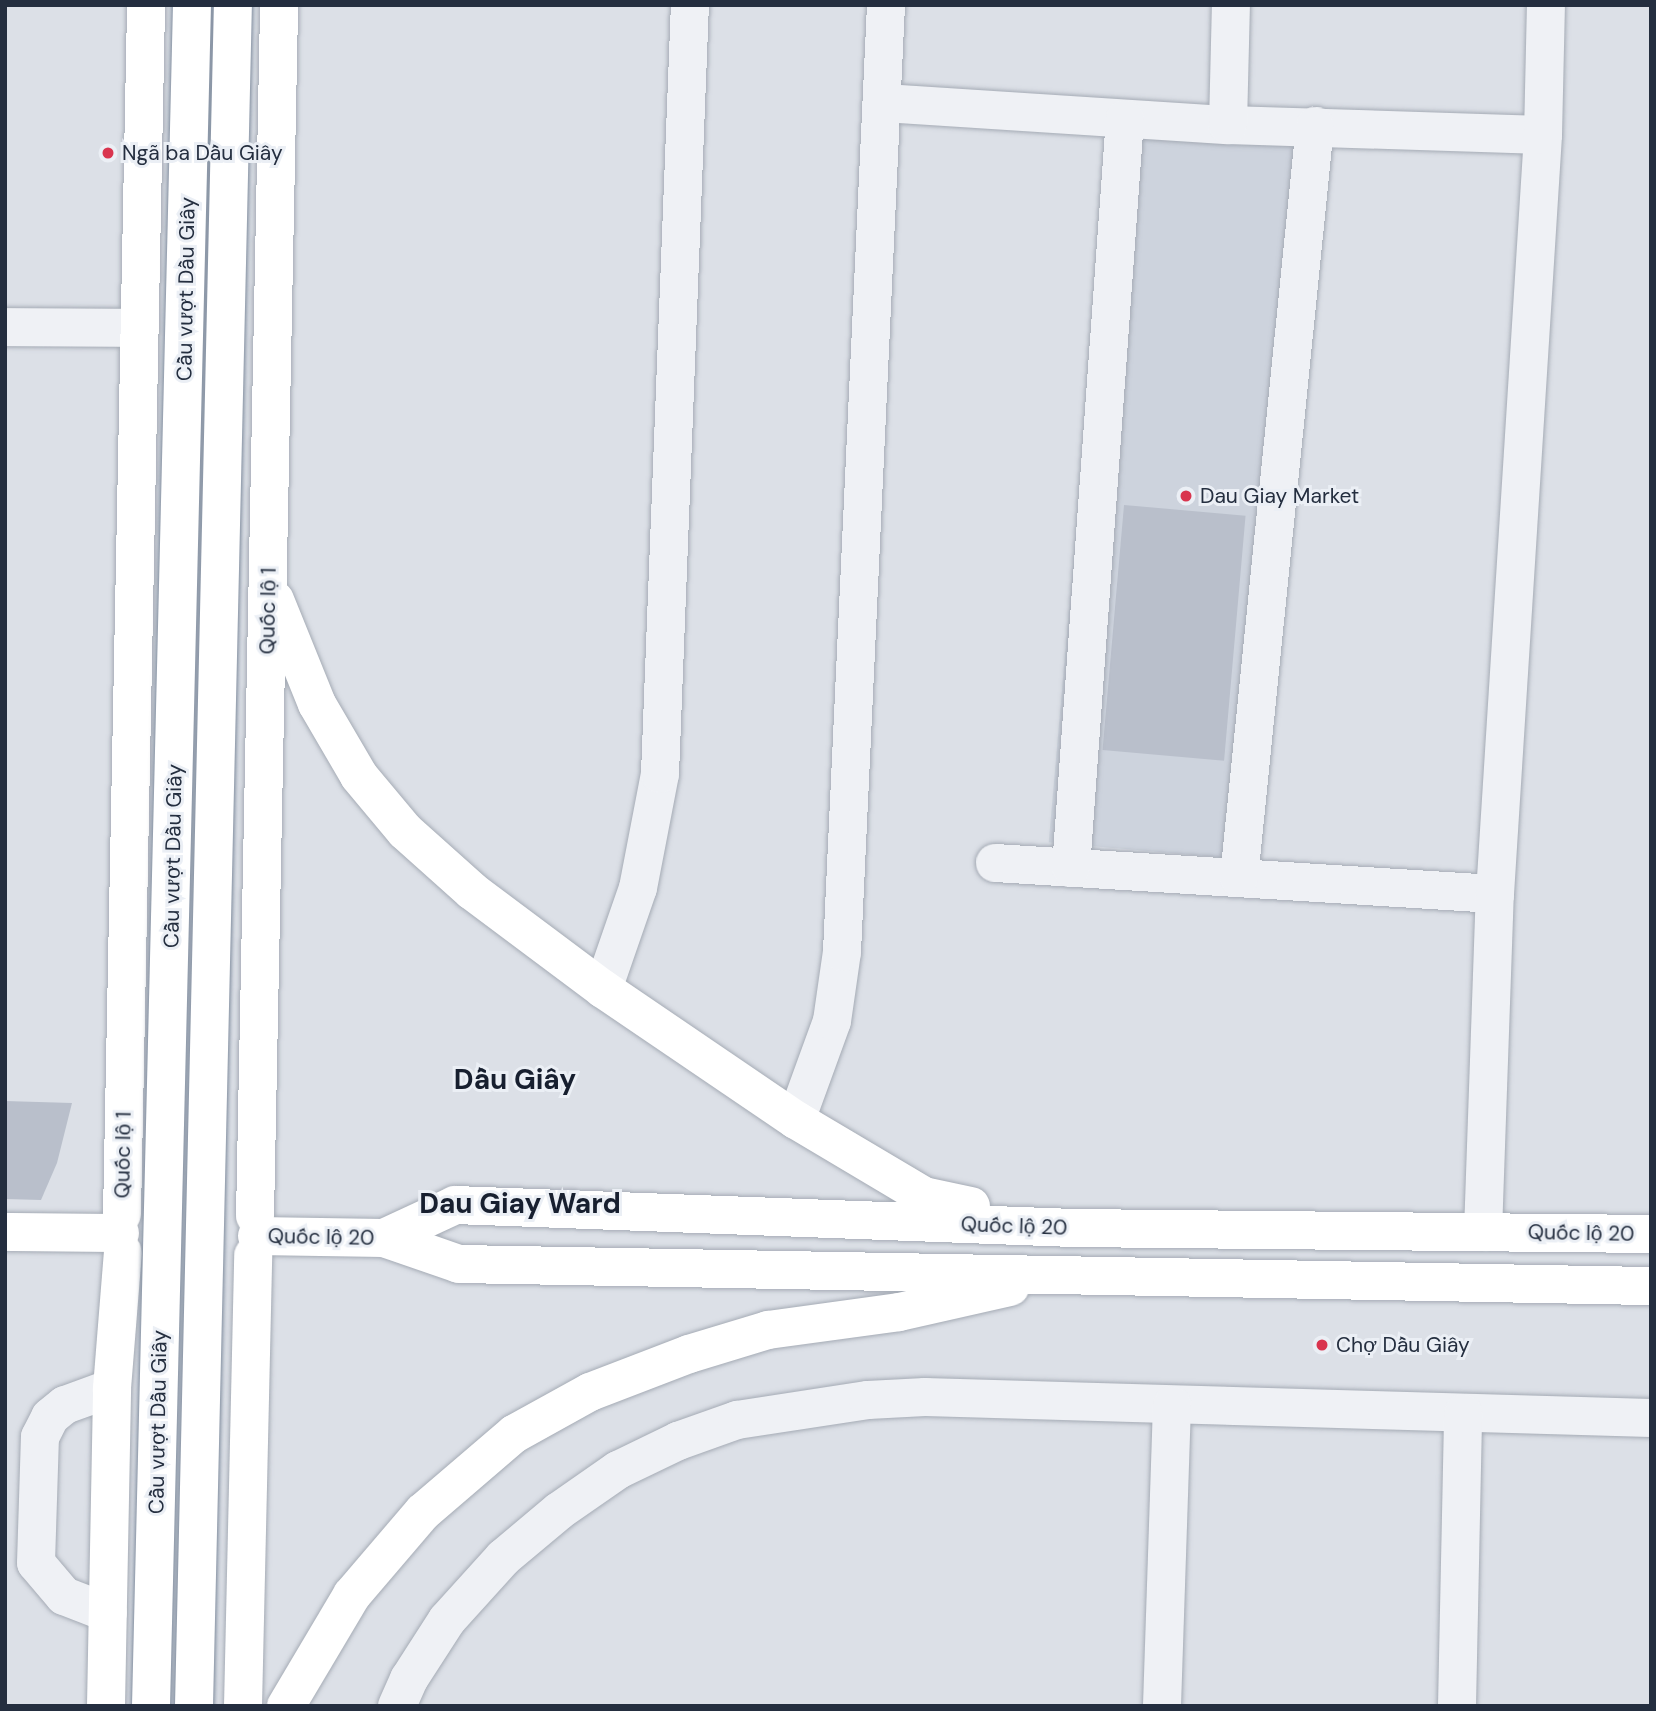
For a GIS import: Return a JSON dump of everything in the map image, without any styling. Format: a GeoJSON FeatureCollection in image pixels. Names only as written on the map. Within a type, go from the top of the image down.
{"type":"FeatureCollection","features":[{"type":"Feature","properties":{"kind":"main road","name":"Quốc lộ 1"},"geometry":{"type":"LineString","coordinates":[[106,1706],[113,1388],[121,1233],[146,5]]}},
{"type":"Feature","properties":{"kind":"main road","name":"Cầu vượt Dầu Giây"},"geometry":{"type":"LineString","coordinates":[[151,1706],[192,5]]}},
{"type":"Feature","properties":{"kind":"main road","name":"Cầu vượt Dầu Giây"},"geometry":{"type":"LineString","coordinates":[[194,1706],[233,5]]}},
{"type":"Feature","properties":{"kind":"main road","name":"Quốc lộ 1"},"geometry":{"type":"LineString","coordinates":[[243,1706],[279,5]]}},
{"type":"Feature","properties":{"kind":"main road"},"geometry":{"type":"LineString","coordinates":[[268,584],[317,705],[359,776],[405,831],[472,891],[603,989],[796,1120],[924,1196],[1072,1228]]}},
{"type":"Feature","properties":{"kind":"main road"},"geometry":{"type":"LineString","coordinates":[[180,1164],[219,1170],[247,1198],[255,1236],[232,1287],[196,1301],[177,1301],[143,1284],[121,1233],[144,1180],[180,1164]]}},
{"type":"Feature","properties":{"kind":"main road","name":"Quốc lộ 20"},"geometry":{"type":"LineString","coordinates":[[384,1238],[455,1205],[1072,1228],[1651,1234]]}},
{"type":"Feature","properties":{"kind":"main road"},"geometry":{"type":"LineString","coordinates":[[5,1232],[121,1233]]}},
{"type":"Feature","properties":{"kind":"main road","name":"Quốc lộ 20"},"geometry":{"type":"LineString","coordinates":[[255,1236],[384,1238],[459,1264],[1075,1273],[1651,1286]]}},
{"type":"Feature","properties":{"kind":"main road"},"geometry":{"type":"LineString","coordinates":[[286,1706],[352,1595],[423,1512],[514,1434],[590,1392],[689,1353],[768,1330],[900,1312],[1075,1273]]}},
{"type":"Feature","properties":{"kind":"street"},"geometry":{"type":"LineString","coordinates":[[603,989],[638,888],[660,774],[690,5]]}},
{"type":"Feature","properties":{"kind":"street"},"geometry":{"type":"LineString","coordinates":[[796,1120],[816,1073],[832,1021],[842,952],[884,103],[886,5]]}},
{"type":"Feature","properties":{"kind":"street"},"geometry":{"type":"LineString","coordinates":[[1228,125],[1231,5]]}},
{"type":"Feature","properties":{"kind":"street"},"geometry":{"type":"LineString","coordinates":[[1483,1232],[1495,894],[1543,135],[1546,5]]}},
{"type":"Feature","properties":{"kind":"street"},"geometry":{"type":"LineString","coordinates":[[884,103],[1228,125],[1543,135]]}},
{"type":"Feature","properties":{"kind":"street"},"geometry":{"type":"LineString","coordinates":[[1072,869],[1125,119]]}},
{"type":"Feature","properties":{"kind":"street"},"geometry":{"type":"LineString","coordinates":[[1239,878],[1315,126]]}},
{"type":"Feature","properties":{"kind":"street"},"geometry":{"type":"LineString","coordinates":[[5,327],[138,328]]}},
{"type":"Feature","properties":{"kind":"street"},"geometry":{"type":"LineString","coordinates":[[995,863],[1495,894]]}},
{"type":"Feature","properties":{"kind":"street"},"geometry":{"type":"LineString","coordinates":[[108,1613],[64,1596],[36,1563],[40,1437],[50,1417],[65,1405],[113,1388]]}},
{"type":"Feature","properties":{"kind":"street"},"geometry":{"type":"LineString","coordinates":[[397,1706],[409,1679],[447,1620],[503,1558],[618,1470],[678,1441],[737,1420],[867,1400],[925,1397],[1651,1418]]}},
{"type":"Feature","properties":{"kind":"street"},"geometry":{"type":"LineString","coordinates":[[1162,1706],[1172,1405]]}},
{"type":"Feature","properties":{"kind":"street"},"geometry":{"type":"LineString","coordinates":[[1457,1706],[1463,1413]]}},
{"type":"Feature","properties":{"kind":"shaded area","name":"Dau Giay Market"},"geometry":{"type":"Polygon","coordinates":[[[1111,130],[1304,147],[1242,859],[1049,842],[1111,130]]]}},
{"type":"Feature","properties":{"kind":"building"},"geometry":{"type":"Polygon","coordinates":[[[1124,505],[1246,516],[1224,761],[1103,750],[1124,505]]]}},
{"type":"Feature","properties":{"kind":"building"},"geometry":{"type":"Polygon","coordinates":[[[5,1101],[72,1103],[57,1163],[41,1200],[5,1199],[5,1101]]]}},
{"type":"Feature","properties":{"kind":"place","name":"Ngã ba Dầu Giây"},"geometry":{"type":"Point","coordinates":[108,153]}},
{"type":"Feature","properties":{"kind":"place","name":"Dau Giay Market"},"geometry":{"type":"Point","coordinates":[1186,496]}},
{"type":"Feature","properties":{"kind":"place","name":"Chợ Dầu Giây"},"geometry":{"type":"Point","coordinates":[1322,1345]}},
{"type":"Feature","properties":{"kind":"district","name":"Dầu Giây"},"geometry":{"type":"Point","coordinates":[515,1080]}},
{"type":"Feature","properties":{"kind":"district","name":"Dau Giay Ward"},"geometry":{"type":"Point","coordinates":[520,1204]}}]}
